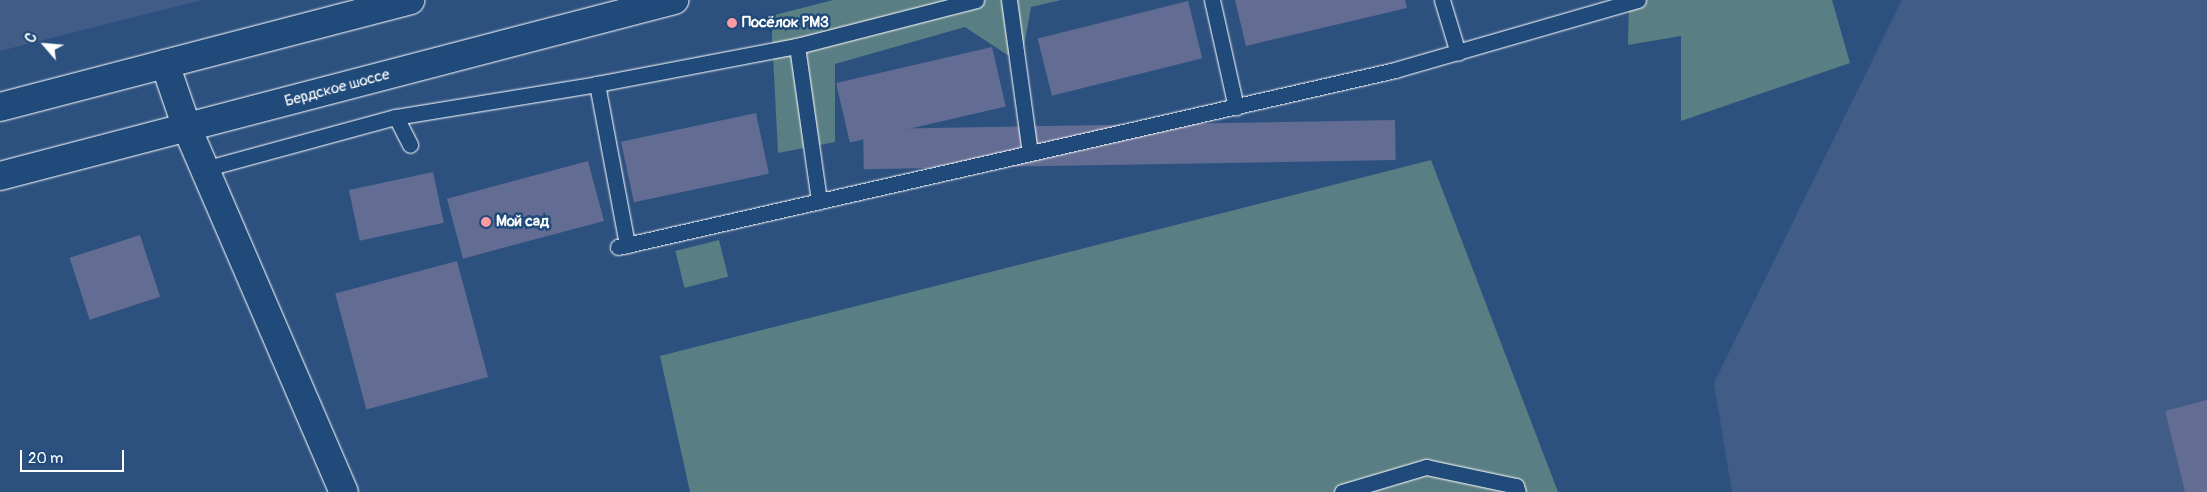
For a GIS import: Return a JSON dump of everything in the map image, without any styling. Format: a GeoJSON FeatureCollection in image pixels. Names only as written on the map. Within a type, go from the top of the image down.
{"type":"FeatureCollection","features":[{"type":"Feature","properties":{"kind":"main road"},"geometry":{"type":"LineString","coordinates":[[0,107],[410,0]]}},
{"type":"Feature","properties":{"kind":"main road","name":"Бердское шоссе"},"geometry":{"type":"LineString","coordinates":[[0,176],[674,0]]}},
{"type":"Feature","properties":{"kind":"main road"},"geometry":{"type":"LineString","coordinates":[[165,64],[187,128],[204,169],[344,492]]}},
{"type":"Feature","properties":{"kind":"lane"},"geometry":{"type":"LineString","coordinates":[[204,169],[396,117],[597,84],[797,46],[976,0]]}},
{"type":"Feature","properties":{"kind":"lane"},"geometry":{"type":"LineString","coordinates":[[1009,0],[1030,153]]}},
{"type":"Feature","properties":{"kind":"lane"},"geometry":{"type":"LineString","coordinates":[[1212,0],[1236,106]]}},
{"type":"Feature","properties":{"kind":"lane"},"geometry":{"type":"LineString","coordinates":[[1442,0],[1458,54]]}},
{"type":"Feature","properties":{"kind":"lane"},"geometry":{"type":"LineString","coordinates":[[597,84],[622,246],[1458,54],[1638,0]]}},
{"type":"Feature","properties":{"kind":"lane"},"geometry":{"type":"LineString","coordinates":[[797,46],[819,201]]}},
{"type":"Feature","properties":{"kind":"lane"},"geometry":{"type":"LineString","coordinates":[[396,117],[410,145]]}},
{"type":"Feature","properties":{"kind":"lane"},"geometry":{"type":"LineString","coordinates":[[1342,492],[1426,467],[1516,486],[1518,492]]}},
{"type":"Feature","properties":{"kind":"shaded area"},"geometry":{"type":"Polygon","coordinates":[[[0,0],[202,0],[0,51],[0,0]]]}},
{"type":"Feature","properties":{"kind":"shaded area"},"geometry":{"type":"Polygon","coordinates":[[[1902,0],[2207,0],[2207,492],[1732,492],[1714,383],[1902,0]]]}},
{"type":"Feature","properties":{"kind":"green space"},"geometry":{"type":"Polygon","coordinates":[[[833,0],[1061,0],[1031,7],[1021,64],[965,27],[835,64],[835,142],[778,153],[771,16],[833,0]]]}},
{"type":"Feature","properties":{"kind":"green space"},"geometry":{"type":"Polygon","coordinates":[[[1629,0],[1832,0],[1850,63],[1681,121],[1681,36],[1628,45],[1629,0]]]}},
{"type":"Feature","properties":{"kind":"green space"},"geometry":{"type":"Polygon","coordinates":[[[1431,160],[1558,492],[690,492],[660,356],[1431,160]]]}},
{"type":"Feature","properties":{"kind":"green space"},"geometry":{"type":"Polygon","coordinates":[[[719,240],[728,277],[685,288],[675,251],[719,240]]]}},
{"type":"Feature","properties":{"kind":"building"},"geometry":{"type":"Polygon","coordinates":[[[1235,0],[1405,0],[1407,8],[1246,46],[1235,0]]]}},
{"type":"Feature","properties":{"kind":"building"},"geometry":{"type":"Polygon","coordinates":[[[1188,1],[1202,58],[1052,96],[1038,38],[1188,1]]]}},
{"type":"Feature","properties":{"kind":"building"},"geometry":{"type":"Polygon","coordinates":[[[992,47],[1006,106],[850,142],[836,83],[992,47]]]}},
{"type":"Feature","properties":{"kind":"building"},"geometry":{"type":"Polygon","coordinates":[[[756,113],[769,174],[634,202],[621,142],[756,113]]]}},
{"type":"Feature","properties":{"kind":"building"},"geometry":{"type":"Polygon","coordinates":[[[1395,120],[1396,160],[864,169],[863,129],[1395,120]]]}},
{"type":"Feature","properties":{"kind":"building"},"geometry":{"type":"Polygon","coordinates":[[[588,161],[604,221],[463,259],[447,199],[588,161]]]}},
{"type":"Feature","properties":{"kind":"building"},"geometry":{"type":"Polygon","coordinates":[[[433,172],[444,223],[360,241],[349,190],[433,172]]]}},
{"type":"Feature","properties":{"kind":"building"},"geometry":{"type":"Polygon","coordinates":[[[140,235],[160,297],[90,320],[70,258],[140,235]]]}},
{"type":"Feature","properties":{"kind":"building"},"geometry":{"type":"Polygon","coordinates":[[[457,261],[488,377],[366,410],[335,294],[457,261]]]}},
{"type":"Feature","properties":{"kind":"building"},"geometry":{"type":"Polygon","coordinates":[[[2207,400],[2207,492],[2185,492],[2165,411],[2207,400]]]}},
{"type":"Feature","properties":{"kind":"place","name":"Посёлок РМЗ"},"geometry":{"type":"Point","coordinates":[732,23]}},
{"type":"Feature","properties":{"kind":"place","name":"Мой сад"},"geometry":{"type":"Point","coordinates":[486,222]}}]}
